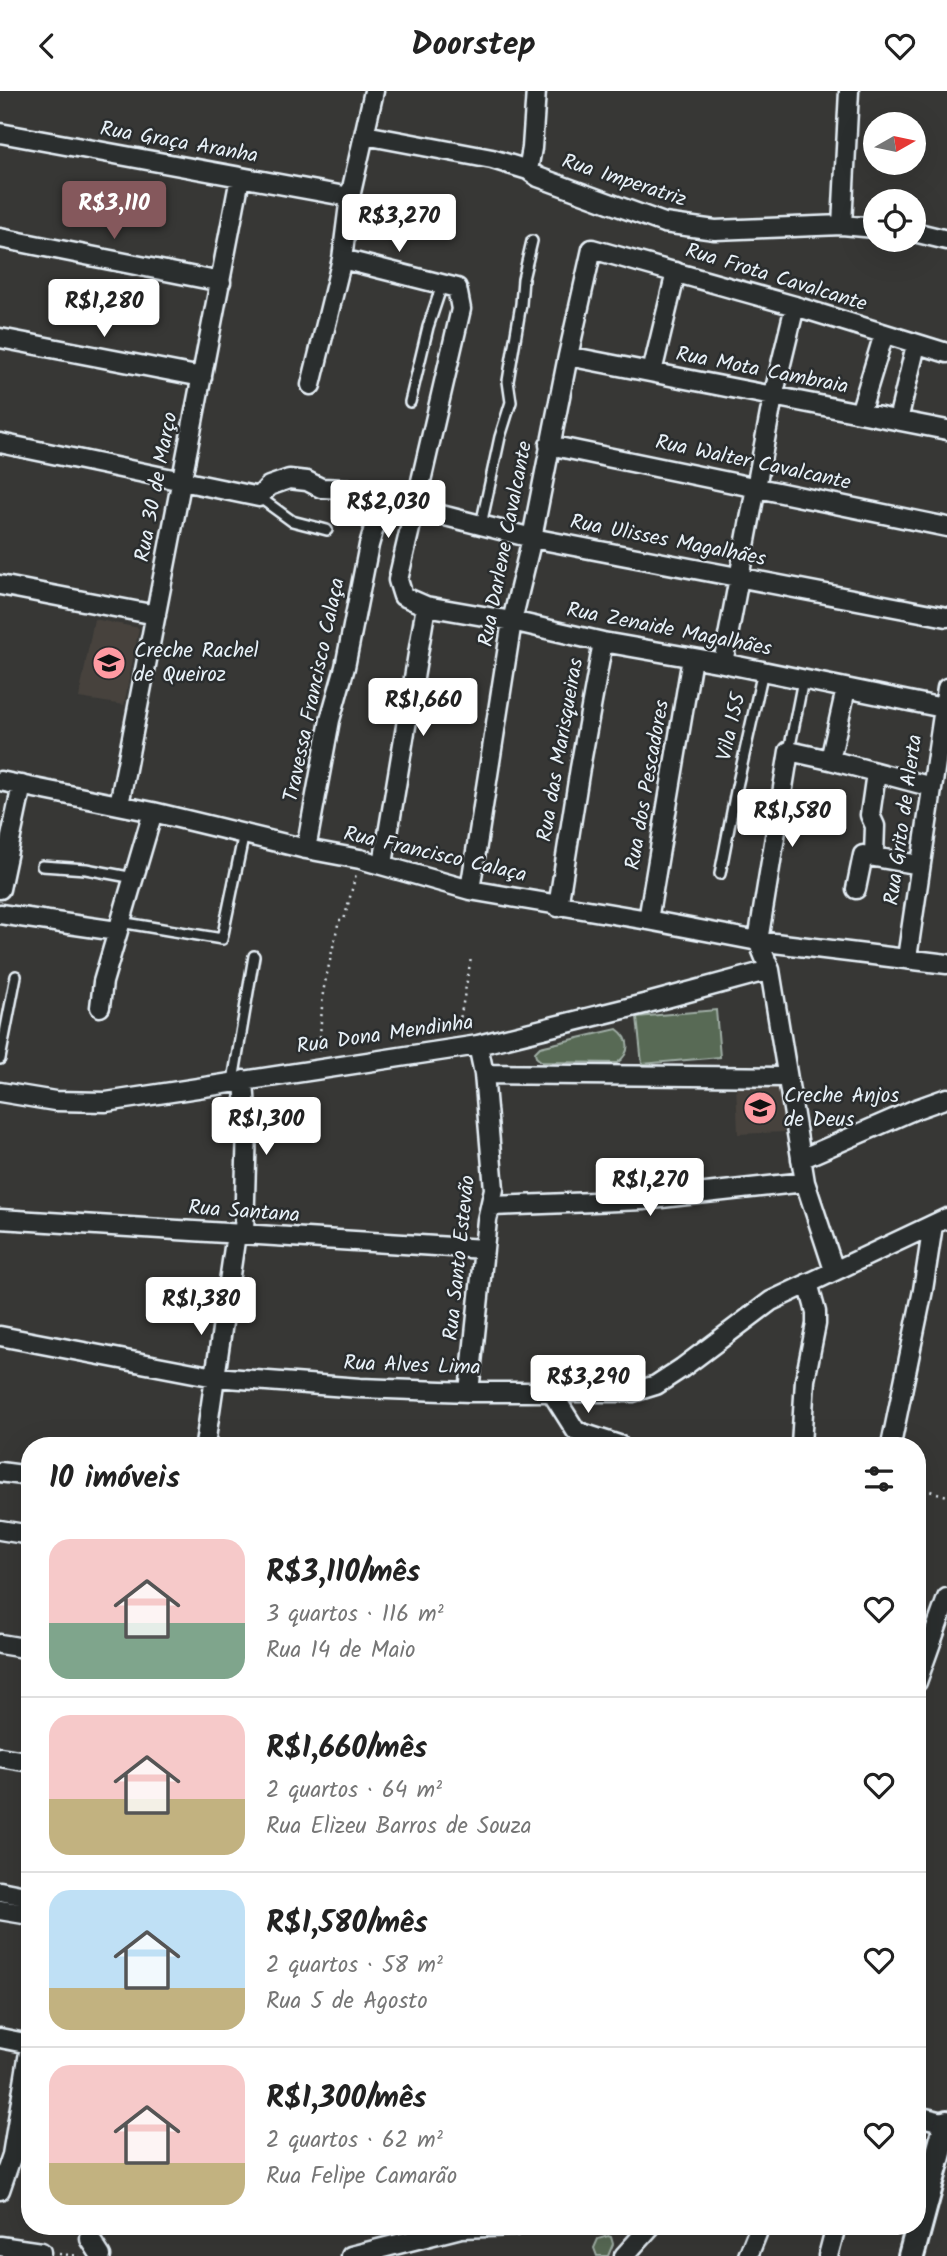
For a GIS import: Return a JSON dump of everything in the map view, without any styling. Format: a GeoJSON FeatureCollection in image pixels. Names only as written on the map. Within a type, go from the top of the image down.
{"type":"FeatureCollection","features":[{"type":"Feature","properties":{"kind":"main road"},"geometry":{"type":"LineString","coordinates":[[926,2201],[947,2123]]}},
{"type":"Feature","properties":{"kind":"main road"},"geometry":{"type":"LineString","coordinates":[[911,2256],[917,2235]]}},
{"type":"Feature","properties":{"kind":"street"},"geometry":{"type":"LineString","coordinates":[[311,385],[342,259],[350,197],[374,91]]}},
{"type":"Feature","properties":{"kind":"street"},"geometry":{"type":"LineString","coordinates":[[528,170],[536,91]]}},
{"type":"Feature","properties":{"kind":"street"},"geometry":{"type":"LineString","coordinates":[[842,225],[849,91]]}},
{"type":"Feature","properties":{"kind":"street","name":"Rua Graça Aranha"},"geometry":{"type":"LineString","coordinates":[[0,133],[350,197]]}},
{"type":"Feature","properties":{"kind":"street","name":"Rua Imperatriz"},"geometry":{"type":"LineString","coordinates":[[365,135],[492,159],[528,170],[538,177],[664,223],[715,230],[842,225],[863,227]]}},
{"type":"Feature","properties":{"kind":"street","name":"Rua 30 de Março"},"geometry":{"type":"LineString","coordinates":[[119,805],[240,178]]}},
{"type":"Feature","properties":{"kind":"street"},"geometry":{"type":"LineString","coordinates":[[926,235],[947,240]]}},
{"type":"Feature","properties":{"kind":"street"},"geometry":{"type":"LineString","coordinates":[[0,238],[221,282]]}},
{"type":"Feature","properties":{"kind":"street","name":"Rua Frota Cavalcante"},"geometry":{"type":"LineString","coordinates":[[592,249],[947,352]]}},
{"type":"Feature","properties":{"kind":"street","name":"Rua Darlene Cavalcante"},"geometry":{"type":"LineString","coordinates":[[470,890],[512,621],[532,538],[592,249]]}},
{"type":"Feature","properties":{"kind":"street"},"geometry":{"type":"LineString","coordinates":[[342,259],[457,288],[461,309],[416,508]]}},
{"type":"Feature","properties":{"kind":"street"},"geometry":{"type":"LineString","coordinates":[[652,372],[676,272]]}},
{"type":"Feature","properties":{"kind":"street"},"geometry":{"type":"LineString","coordinates":[[723,663],[737,577],[773,397],[795,306]]}},
{"type":"Feature","properties":{"kind":"street"},"geometry":{"type":"LineString","coordinates":[[860,413],[884,334]]}},
{"type":"Feature","properties":{"kind":"street"},"geometry":{"type":"LineString","coordinates":[[0,338],[202,377]]}},
{"type":"Feature","properties":{"kind":"street"},"geometry":{"type":"LineString","coordinates":[[898,420],[916,345]]}},
{"type":"Feature","properties":{"kind":"street","name":"Rua Mota Cambraia"},"geometry":{"type":"LineString","coordinates":[[568,356],[947,429]]}},
{"type":"Feature","properties":{"kind":"street"},"geometry":{"type":"LineString","coordinates":[[0,443],[259,497],[269,486],[289,479],[307,481],[321,488],[348,489]]}},
{"type":"Feature","properties":{"kind":"street","name":"Rua Walter Cavalcante"},"geometry":{"type":"LineString","coordinates":[[550,445],[947,527]]}},
{"type":"Feature","properties":{"kind":"street","name":"Rua Ulisses Magalhães"},"geometry":{"type":"LineString","coordinates":[[382,501],[532,538],[947,617]]}},
{"type":"Feature","properties":{"kind":"street","name":"Travessa Francisco Calaça"},"geometry":{"type":"LineString","coordinates":[[306,849],[330,720],[345,667],[369,545],[382,501]]}},
{"type":"Feature","properties":{"kind":"street","name":"Rua Zenaide Magalhães"},"geometry":{"type":"LineString","coordinates":[[416,508],[398,580],[403,596],[426,606],[943,708]]}},
{"type":"Feature","properties":{"kind":"street"},"geometry":{"type":"LineString","coordinates":[[0,585],[156,615]]}},
{"type":"Feature","properties":{"kind":"street"},"geometry":{"type":"LineString","coordinates":[[383,865],[426,606]]}},
{"type":"Feature","properties":{"kind":"street","name":"Rua das Marisqueiras"},"geometry":{"type":"LineString","coordinates":[[558,907],[603,642]]}},
{"type":"Feature","properties":{"kind":"street","name":"Rua dos Pescadores"},"geometry":{"type":"LineString","coordinates":[[648,920],[692,658]]}},
{"type":"Feature","properties":{"kind":"street","name":"Rua Grito de Alerta"},"geometry":{"type":"LineString","coordinates":[[907,958],[947,688]]}},
{"type":"Feature","properties":{"kind":"street"},"geometry":{"type":"LineString","coordinates":[[830,760],[846,689]]}},
{"type":"Feature","properties":{"kind":"street"},"geometry":{"type":"LineString","coordinates":[[834,1270],[805,1182],[770,970],[758,941],[789,751],[932,787]]}},
{"type":"Feature","properties":{"kind":"street"},"geometry":{"type":"LineString","coordinates":[[874,855],[875,826],[870,815],[876,773]]}},
{"type":"Feature","properties":{"kind":"street","name":"Rua Francisco Calaça"},"geometry":{"type":"LineString","coordinates":[[0,781],[153,812],[306,849],[360,859],[470,890],[758,941],[947,964]]}},
{"type":"Feature","properties":{"kind":"street"},"geometry":{"type":"LineString","coordinates":[[0,889],[22,785]]}},
{"type":"Feature","properties":{"kind":"street"},"geometry":{"type":"LineString","coordinates":[[100,1007],[103,982],[153,812]]}},
{"type":"Feature","properties":{"kind":"street"},"geometry":{"type":"LineString","coordinates":[[856,889],[863,855],[920,865]]}},
{"type":"Feature","properties":{"kind":"street"},"geometry":{"type":"LineString","coordinates":[[0,914],[118,927]]}},
{"type":"Feature","properties":{"kind":"street","name":"Rua Dona Mendinha"},"geometry":{"type":"LineString","coordinates":[[0,1092],[55,1101],[106,1102],[478,1045],[770,970]]}},
{"type":"Feature","properties":{"kind":"street","name":"Rua Santo Estevão"},"geometry":{"type":"LineString","coordinates":[[469,1392],[487,1220],[494,1189],[484,1074],[478,1045]]}},
{"type":"Feature","properties":{"kind":"street"},"geometry":{"type":"LineString","coordinates":[[484,1074],[786,1077]]}},
{"type":"Feature","properties":{"kind":"street"},"geometry":{"type":"LineString","coordinates":[[206,1437],[240,1234],[247,1126],[239,1080]]}},
{"type":"Feature","properties":{"kind":"street"},"geometry":{"type":"LineString","coordinates":[[801,1159],[947,1098]]}},
{"type":"Feature","properties":{"kind":"street"},"geometry":{"type":"LineString","coordinates":[[492,1206],[642,1200],[805,1182]]}},
{"type":"Feature","properties":{"kind":"street","name":"Rua Santana"},"geometry":{"type":"LineString","coordinates":[[0,1219],[484,1249]]}},
{"type":"Feature","properties":{"kind":"street"},"geometry":{"type":"LineString","coordinates":[[893,1437],[940,1221]]}},
{"type":"Feature","properties":{"kind":"street","name":"Rua Alves Lima"},"geometry":{"type":"LineString","coordinates":[[0,1336],[215,1377],[360,1388],[469,1392],[633,1392],[645,1390],[682,1368],[771,1301],[940,1221]]}},
{"type":"Feature","properties":{"kind":"street"},"geometry":{"type":"LineString","coordinates":[[801,1437],[805,1380],[816,1324],[816,1312],[808,1283]]}},
{"type":"Feature","properties":{"kind":"street"},"geometry":{"type":"LineString","coordinates":[[552,1393],[576,1431],[587,1437]]}},
{"type":"Feature","properties":{"kind":"street"},"geometry":{"type":"LineString","coordinates":[[0,1472],[21,1475]]}},
{"type":"Feature","properties":{"kind":"street"},"geometry":{"type":"LineString","coordinates":[[0,1530],[21,1534]]}},
{"type":"Feature","properties":{"kind":"street"},"geometry":{"type":"LineString","coordinates":[[926,1657],[947,1598]]}},
{"type":"Feature","properties":{"kind":"street"},"geometry":{"type":"LineString","coordinates":[[0,1644],[21,1648]]}},
{"type":"Feature","properties":{"kind":"street"},"geometry":{"type":"LineString","coordinates":[[0,1757],[21,1760]]}},
{"type":"Feature","properties":{"kind":"street"},"geometry":{"type":"LineString","coordinates":[[0,1891],[21,1895]]}},
{"type":"Feature","properties":{"kind":"street"},"geometry":{"type":"LineString","coordinates":[[0,1910],[21,1914]]}},
{"type":"Feature","properties":{"kind":"street"},"geometry":{"type":"LineString","coordinates":[[0,2038],[21,2043]]}},
{"type":"Feature","properties":{"kind":"street"},"geometry":{"type":"LineString","coordinates":[[926,2118],[947,2123]]}},
{"type":"Feature","properties":{"kind":"street"},"geometry":{"type":"LineString","coordinates":[[0,2190],[21,2156]]}},
{"type":"Feature","properties":{"kind":"street"},"geometry":{"type":"LineString","coordinates":[[90,2235],[101,2256]]}},
{"type":"Feature","properties":{"kind":"street"},"geometry":{"type":"LineString","coordinates":[[351,2256],[431,2235]]}},
{"type":"Feature","properties":{"kind":"street"},"geometry":{"type":"LineString","coordinates":[[634,2255],[646,2235]]}},
{"type":"Feature","properties":{"kind":"street"},"geometry":{"type":"LineString","coordinates":[[748,2256],[756,2235]]}},
{"type":"Feature","properties":{"kind":"street"},"geometry":{"type":"LineString","coordinates":[[828,2256],[834,2235]]}},
{"type":"Feature","properties":{"kind":"street"},"geometry":{"type":"LineString","coordinates":[[0,2246],[41,2252]]}},
{"type":"Feature","properties":{"kind":"lane"},"geometry":{"type":"LineString","coordinates":[[481,525],[500,437],[511,402],[508,381],[522,304],[523,279],[532,241]]}},
{"type":"Feature","properties":{"kind":"lane"},"geometry":{"type":"LineString","coordinates":[[410,402],[442,285]]}},
{"type":"Feature","properties":{"kind":"lane"},"geometry":{"type":"LineString","coordinates":[[259,497],[292,521],[327,530]]}},
{"type":"Feature","properties":{"kind":"lane","name":"Vila 155"},"geometry":{"type":"LineString","coordinates":[[720,874],[763,671]]}},
{"type":"Feature","properties":{"kind":"lane"},"geometry":{"type":"LineString","coordinates":[[789,751],[803,680]]}},
{"type":"Feature","properties":{"kind":"lane"},"geometry":{"type":"LineString","coordinates":[[118,927],[222,939],[244,833]]}},
{"type":"Feature","properties":{"kind":"lane"},"geometry":{"type":"LineString","coordinates":[[42,866],[86,869],[134,879]]}},
{"type":"Feature","properties":{"kind":"lane"},"geometry":{"type":"LineString","coordinates":[[239,1080],[254,956]]}},
{"type":"Feature","properties":{"kind":"lane"},"geometry":{"type":"LineString","coordinates":[[0,1059],[16,976]]}},
{"type":"Feature","properties":{"kind":"path"},"geometry":{"type":"LineString","coordinates":[[317,1068],[323,992],[339,920],[344,920],[360,859]]}},
{"type":"Feature","properties":{"kind":"path"},"geometry":{"type":"LineString","coordinates":[[455,1048],[471,958]]}},
{"type":"Feature","properties":{"kind":"path"},"geometry":{"type":"LineString","coordinates":[[926,1490],[947,1496]]}},
{"type":"Feature","properties":{"kind":"path"},"geometry":{"type":"LineString","coordinates":[[41,2252],[84,2256]]}},
{"type":"Feature","properties":{"kind":"shaded area","name":"Creche Rachel de Queiroz"},"geometry":{"type":"Polygon","coordinates":[[[94,619],[139,628],[124,705],[79,698],[94,619]]]}},
{"type":"Feature","properties":{"kind":"shaded area","name":"Creche Anjos de Deus"},"geometry":{"type":"Polygon","coordinates":[[[736,1084],[779,1084],[786,1132],[738,1134],[736,1084]]]}},
{"type":"Feature","properties":{"kind":"green space"},"geometry":{"type":"Polygon","coordinates":[[[716,1010],[720,1057],[642,1064],[637,1017],[716,1010]]]}},
{"type":"Feature","properties":{"kind":"green space"},"geometry":{"type":"Polygon","coordinates":[[[617,1029],[625,1037],[628,1046],[625,1055],[617,1063],[542,1062],[536,1057],[535,1052],[540,1047],[617,1029]]]}},
{"type":"Feature","properties":{"kind":"green space"},"geometry":{"type":"Polygon","coordinates":[[[608,2236],[613,2244],[608,2256],[597,2256],[594,2248],[598,2239],[608,2236]]]}},
{"type":"Feature","properties":{"kind":"place","name":"Creche Rachel de Queiroz"},"geometry":{"type":"Point","coordinates":[109,663]}},
{"type":"Feature","properties":{"kind":"place","name":"Creche Anjos de Deus"},"geometry":{"type":"Point","coordinates":[760,1108]}}]}
